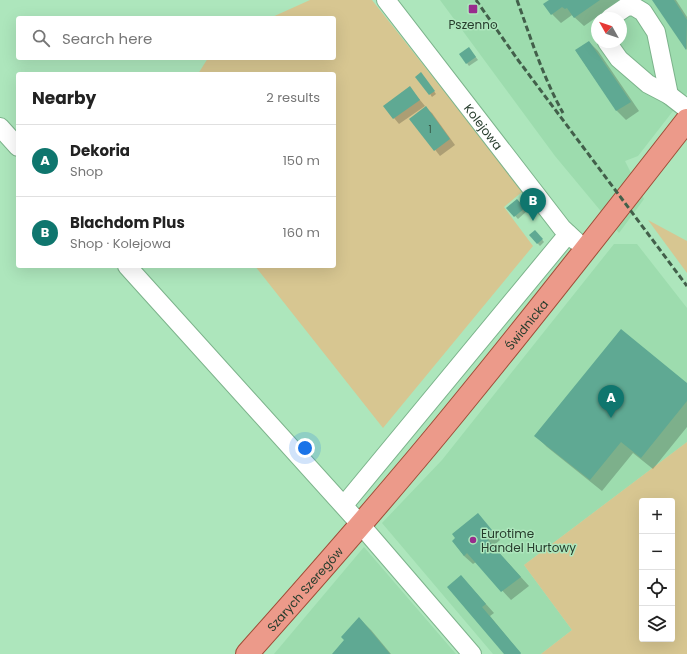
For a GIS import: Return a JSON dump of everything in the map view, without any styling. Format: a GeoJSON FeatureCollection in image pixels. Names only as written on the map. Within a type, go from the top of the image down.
{"type":"FeatureCollection","features":[{"type":"Feature","properties":{"kind":"main road","name":"Świdnicka"},"geometry":{"type":"LineString","coordinates":[[360,524],[462,404],[586,250],[687,120]]}},
{"type":"Feature","properties":{"kind":"main road","name":"Szarych Szeregów"},"geometry":{"type":"LineString","coordinates":[[247,654],[360,524]]}},
{"type":"Feature","properties":{"kind":"street","name":"Kolejowa"},"geometry":{"type":"LineString","coordinates":[[386,0],[562,228],[586,250]]}},
{"type":"Feature","properties":{"kind":"street"},"geometry":{"type":"LineString","coordinates":[[619,12],[634,3],[643,12],[656,32],[669,95]]}},
{"type":"Feature","properties":{"kind":"street"},"geometry":{"type":"LineString","coordinates":[[611,48],[618,59],[648,84],[669,95],[687,109]]}},
{"type":"Feature","properties":{"kind":"street"},"geometry":{"type":"LineString","coordinates":[[0,127],[16,145]]}},
{"type":"Feature","properties":{"kind":"street"},"geometry":{"type":"LineString","coordinates":[[344,505],[568,234]]}},
{"type":"Feature","properties":{"kind":"street"},"geometry":{"type":"LineString","coordinates":[[129,268],[344,505],[472,654]]}},
{"type":"Feature","properties":{"kind":"shaded area"},"geometry":{"type":"Polygon","coordinates":[[[310,0],[372,0],[523,191],[504,207],[533,246],[383,428],[257,268],[336,268],[336,72],[199,72],[207,60],[336,60],[336,16],[274,16],[310,0]]]}},
{"type":"Feature","properties":{"kind":"shaded area"},"geometry":{"type":"Polygon","coordinates":[[[440,0],[687,0],[687,93],[638,156],[625,161],[644,199],[619,233],[555,156],[440,0]]]}},
{"type":"Feature","properties":{"kind":"shaded area"},"geometry":{"type":"Polygon","coordinates":[[[648,220],[687,241],[687,273],[648,220]]]}},
{"type":"Feature","properties":{"kind":"shaded area"},"geometry":{"type":"Polygon","coordinates":[[[614,244],[637,244],[687,308],[687,442],[524,565],[572,630],[541,654],[493,654],[382,523],[442,460],[614,244]]]}},
{"type":"Feature","properties":{"kind":"shaded area"},"geometry":{"type":"Polygon","coordinates":[[[687,442],[687,654],[541,654],[572,630],[524,565],[687,442]]]}},
{"type":"Feature","properties":{"kind":"shaded area"},"geometry":{"type":"Polygon","coordinates":[[[364,547],[456,654],[274,654],[364,547]]]}},
{"type":"Feature","properties":{"kind":"building"},"geometry":{"type":"Polygon","coordinates":[[[549,0],[600,0],[574,18],[567,8],[565,9],[562,7],[551,15],[543,4],[549,0]]]}},
{"type":"Feature","properties":{"kind":"building"},"geometry":{"type":"Polygon","coordinates":[[[652,0],[674,0],[687,20],[686,50],[652,0]]]}},
{"type":"Feature","properties":{"kind":"building"},"geometry":{"type":"Polygon","coordinates":[[[589,41],[591,48],[594,48],[631,102],[616,111],[575,50],[589,41]]]}},
{"type":"Feature","properties":{"kind":"building"},"geometry":{"type":"Polygon","coordinates":[[[469,47],[476,57],[466,64],[459,54],[469,47]]]}},
{"type":"Feature","properties":{"kind":"building"},"geometry":{"type":"Polygon","coordinates":[[[421,72],[435,91],[429,95],[415,77],[421,72]]]}},
{"type":"Feature","properties":{"kind":"building"},"geometry":{"type":"Polygon","coordinates":[[[410,86],[420,100],[393,119],[383,106],[410,86]]]}},
{"type":"Feature","properties":{"kind":"building"},"geometry":{"type":"Polygon","coordinates":[[[426,106],[450,139],[434,151],[409,119],[426,106]]]}},
{"type":"Feature","properties":{"kind":"building"},"geometry":{"type":"Polygon","coordinates":[[[517,199],[525,208],[514,217],[506,208],[517,199]]]}},
{"type":"Feature","properties":{"kind":"building"},"geometry":{"type":"Polygon","coordinates":[[[535,230],[543,239],[537,244],[529,235],[535,230]]]}},
{"type":"Feature","properties":{"kind":"building"},"geometry":{"type":"Polygon","coordinates":[[[621,329],[687,383],[687,401],[641,458],[621,442],[590,480],[534,436],[621,329]]]}},
{"type":"Feature","properties":{"kind":"building"},"geometry":{"type":"Polygon","coordinates":[[[478,513],[492,530],[485,537],[521,577],[501,592],[467,553],[464,556],[452,541],[455,538],[452,534],[478,513]]]}},
{"type":"Feature","properties":{"kind":"building"},"geometry":{"type":"Polygon","coordinates":[[[461,575],[486,604],[482,607],[521,653],[520,654],[504,654],[447,587],[461,575]]]}},
{"type":"Feature","properties":{"kind":"building"},"geometry":{"type":"Polygon","coordinates":[[[359,617],[390,654],[332,654],[344,640],[341,637],[359,617]]]}},
{"type":"Feature","properties":{"kind":"railway"},"geometry":{"type":"LineString","coordinates":[[476,0],[518,60],[687,286]]}},
{"type":"Feature","properties":{"kind":"railway"},"geometry":{"type":"LineString","coordinates":[[517,0],[543,72],[563,113]]}},
{"type":"Feature","properties":{"kind":"place","name":"Pszenno"},"geometry":{"type":"Point","coordinates":[473,9]}},
{"type":"Feature","properties":{"kind":"place","name":"Blachdom Plus"},"geometry":{"type":"Point","coordinates":[533,221]}},
{"type":"Feature","properties":{"kind":"place","name":"Dekoria"},"geometry":{"type":"Point","coordinates":[611,418]}},
{"type":"Feature","properties":{"kind":"place","name":"Eurotime Handel Hurtowy"},"geometry":{"type":"Point","coordinates":[473,540]}}]}
